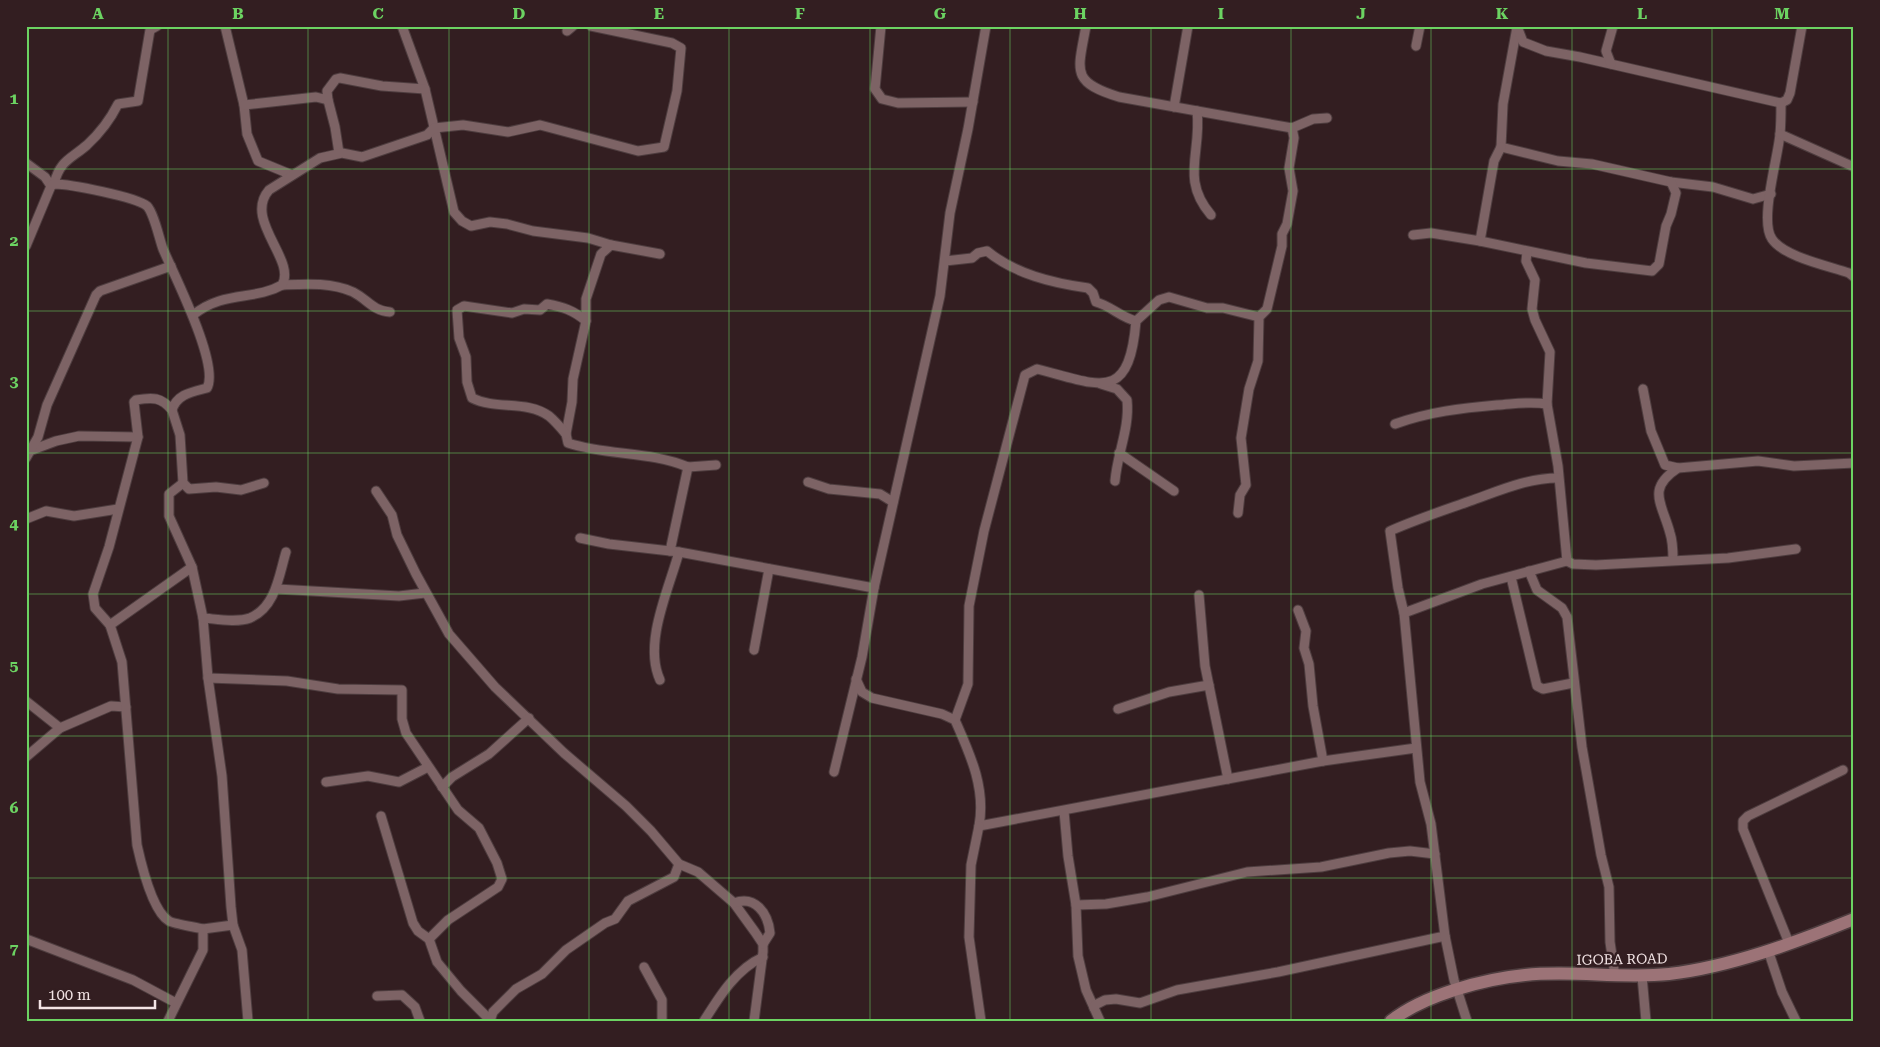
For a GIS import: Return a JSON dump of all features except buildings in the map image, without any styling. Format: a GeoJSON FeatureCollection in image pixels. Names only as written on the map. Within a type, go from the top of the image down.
{"type":"FeatureCollection","features":[{"type":"Feature","properties":{"kind":"street"},"geometry":{"type":"LineString","coordinates":[[26,246],[57,174],[64,164],[100,133],[118,104],[138,101],[147,41],[150,30],[157,26]]}},
{"type":"Feature","properties":{"kind":"street"},"geometry":{"type":"LineString","coordinates":[[225,26],[244,105],[247,134],[258,161],[292,175]]}},
{"type":"Feature","properties":{"kind":"street"},"geometry":{"type":"LineString","coordinates":[[402,26],[425,88],[454,212],[467,225],[476,226],[490,222],[507,224],[532,231],[588,238],[611,245],[660,254]]}},
{"type":"Feature","properties":{"kind":"street"},"geometry":{"type":"LineString","coordinates":[[282,285],[285,274],[260,206],[263,196],[269,190],[320,158],[339,153],[362,157],[427,135],[434,128],[463,125],[508,132],[540,124],[638,151],[664,147],[676,99],[681,48],[672,43],[592,26]]}},
{"type":"Feature","properties":{"kind":"street"},"geometry":{"type":"LineString","coordinates":[[881,26],[875,83],[877,95],[882,99],[898,103],[973,102]]}},
{"type":"Feature","properties":{"kind":"street"},"geometry":{"type":"LineString","coordinates":[[834,772],[930,343],[944,262],[950,213],[973,102],[986,26]]}},
{"type":"Feature","properties":{"kind":"street"},"geometry":{"type":"LineString","coordinates":[[1086,26],[1080,63],[1081,75],[1084,81],[1099,91],[1119,97],[1292,128],[1313,119],[1327,118]]}},
{"type":"Feature","properties":{"kind":"street"},"geometry":{"type":"LineString","coordinates":[[1174,107],[1188,26]]}},
{"type":"Feature","properties":{"kind":"street"},"geometry":{"type":"LineString","coordinates":[[1416,46],[1420,26]]}},
{"type":"Feature","properties":{"kind":"street"},"geometry":{"type":"LineString","coordinates":[[1611,64],[1606,51],[1613,26]]}},
{"type":"Feature","properties":{"kind":"street"},"geometry":{"type":"LineString","coordinates":[[1518,27],[1523,42],[1530,46],[1558,54],[1611,64],[1781,103],[1787,100],[1790,93],[1802,27]]}},
{"type":"Feature","properties":{"kind":"street"},"geometry":{"type":"LineString","coordinates":[[1480,242],[1494,161],[1500,147],[1503,104],[1518,27]]}},
{"type":"Feature","properties":{"kind":"street"},"geometry":{"type":"LineString","coordinates":[[339,153],[327,91],[336,79],[340,78],[382,86],[425,88]]}},
{"type":"Feature","properties":{"kind":"street"},"geometry":{"type":"LineString","coordinates":[[244,105],[316,97],[328,100]]}},
{"type":"Feature","properties":{"kind":"street"},"geometry":{"type":"LineString","coordinates":[[1781,103],[1780,134],[1766,224],[1772,240],[1787,251],[1849,273],[1854,277]]}},
{"type":"Feature","properties":{"kind":"street"},"geometry":{"type":"LineString","coordinates":[[1198,111],[1199,129],[1194,164],[1194,186],[1200,202],[1212,216]]}},
{"type":"Feature","properties":{"kind":"street"},"geometry":{"type":"LineString","coordinates":[[1238,513],[1240,495],[1246,485],[1241,438],[1249,389],[1258,361],[1259,316],[1267,309],[1293,191],[1293,179],[1289,168],[1294,138],[1292,128]]}},
{"type":"Feature","properties":{"kind":"street"},"geometry":{"type":"LineString","coordinates":[[1780,134],[1854,167]]}},
{"type":"Feature","properties":{"kind":"street"},"geometry":{"type":"LineString","coordinates":[[1500,147],[1558,161],[1592,164],[1671,182],[1713,186],[1753,199],[1771,194]]}},
{"type":"Feature","properties":{"kind":"street"},"geometry":{"type":"LineString","coordinates":[[26,163],[53,185],[134,199],[145,204],[150,209],[187,306],[193,315],[209,371],[210,382],[207,388],[187,393],[136,400],[134,402],[138,437],[109,548],[93,594],[95,608],[110,625],[122,662],[137,845],[144,874],[162,915],[170,922],[203,929],[233,924]]}},
{"type":"Feature","properties":{"kind":"street"},"geometry":{"type":"LineString","coordinates":[[1413,235],[1431,233],[1618,268],[1652,271],[1659,264],[1666,226],[1676,193],[1671,182]]}},
{"type":"Feature","properties":{"kind":"street"},"geometry":{"type":"LineString","coordinates":[[611,245],[601,254],[586,299],[586,321],[574,379],[566,434],[568,443],[603,452],[670,460],[688,467],[716,465]]}},
{"type":"Feature","properties":{"kind":"street"},"geometry":{"type":"LineString","coordinates":[[944,262],[972,258],[978,253],[987,251],[1000,262],[1019,271],[1088,288],[1093,293],[1096,302],[1108,305],[1122,317],[1136,321]]}},
{"type":"Feature","properties":{"kind":"street"},"geometry":{"type":"LineString","coordinates":[[1527,252],[1526,261],[1535,280],[1532,309],[1550,352],[1547,404],[1558,478],[1567,560]]}},
{"type":"Feature","properties":{"kind":"street"},"geometry":{"type":"LineString","coordinates":[[29,454],[47,405],[96,295],[100,291],[171,266]]}},
{"type":"Feature","properties":{"kind":"street"},"geometry":{"type":"LineString","coordinates":[[193,315],[202,308],[230,297],[282,285],[315,284],[353,292],[380,312],[390,312]]}},
{"type":"Feature","properties":{"kind":"street"},"geometry":{"type":"LineString","coordinates":[[981,1021],[969,938],[970,865],[982,810],[977,778],[955,720],[968,684],[969,606],[984,531],[1025,375],[1036,369],[1082,382],[1101,383],[1118,379],[1128,369],[1134,345],[1136,321],[1159,300],[1170,297],[1207,308],[1224,308],[1259,316]]}},
{"type":"Feature","properties":{"kind":"street"},"geometry":{"type":"LineString","coordinates":[[566,434],[549,416],[530,407],[484,404],[472,398],[467,382],[466,358],[459,338],[457,310],[464,306],[512,313],[524,309],[540,310],[547,304],[570,309],[586,321]]}},
{"type":"Feature","properties":{"kind":"street"},"geometry":{"type":"LineString","coordinates":[[1101,383],[1117,389],[1127,400],[1127,426],[1119,453],[1115,481]]}},
{"type":"Feature","properties":{"kind":"street"},"geometry":{"type":"LineString","coordinates":[[1643,389],[1652,431],[1665,465],[1678,468],[1758,461],[1794,466],[1854,463]]}},
{"type":"Feature","properties":{"kind":"street"},"geometry":{"type":"LineString","coordinates":[[172,410],[176,400],[187,393]]}},
{"type":"Feature","properties":{"kind":"street"},"geometry":{"type":"LineString","coordinates":[[156,397],[164,401],[172,410],[180,436],[183,483],[189,489],[216,486],[241,490],[264,483]]}},
{"type":"Feature","properties":{"kind":"street"},"geometry":{"type":"LineString","coordinates":[[1395,424],[1422,414],[1476,406],[1523,402],[1547,404]]}},
{"type":"Feature","properties":{"kind":"street"},"geometry":{"type":"LineString","coordinates":[[29,454],[74,436],[138,437]]}},
{"type":"Feature","properties":{"kind":"street"},"geometry":{"type":"LineString","coordinates":[[1119,453],[1174,491]]}},
{"type":"Feature","properties":{"kind":"street"},"geometry":{"type":"LineString","coordinates":[[660,680],[654,659],[657,634],[674,551],[688,467]]}},
{"type":"Feature","properties":{"kind":"street"},"geometry":{"type":"LineString","coordinates":[[1673,560],[1673,544],[1658,498],[1658,489],[1669,474],[1678,468]]}},
{"type":"Feature","properties":{"kind":"street"},"geometry":{"type":"LineString","coordinates":[[1467,1021],[1445,936],[1431,824],[1420,782],[1404,613],[1390,532],[1439,510],[1498,490],[1545,478],[1558,478]]}},
{"type":"Feature","properties":{"kind":"street"},"geometry":{"type":"LineString","coordinates":[[808,482],[829,489],[880,494],[893,502]]}},
{"type":"Feature","properties":{"kind":"street"},"geometry":{"type":"LineString","coordinates":[[183,483],[169,494],[169,516],[192,567],[203,618],[208,678],[222,776],[227,865],[233,924],[242,950],[248,1021]]}},
{"type":"Feature","properties":{"kind":"street"},"geometry":{"type":"LineString","coordinates":[[376,492],[392,515],[397,535],[425,593],[449,634],[495,687],[564,753],[626,806],[651,831],[679,864],[693,870],[734,903],[763,944]]}},
{"type":"Feature","properties":{"kind":"street"},"geometry":{"type":"LineString","coordinates":[[26,519],[46,511],[74,516],[118,509]]}},
{"type":"Feature","properties":{"kind":"street"},"geometry":{"type":"LineString","coordinates":[[580,538],[626,546],[674,551],[874,588]]}},
{"type":"Feature","properties":{"kind":"street"},"geometry":{"type":"LineString","coordinates":[[1404,613],[1482,584],[1567,560],[1573,564],[1596,566],[1728,558],[1796,549]]}},
{"type":"Feature","properties":{"kind":"street"},"geometry":{"type":"LineString","coordinates":[[203,618],[249,618],[269,601],[278,589],[286,552]]}},
{"type":"Feature","properties":{"kind":"street"},"geometry":{"type":"LineString","coordinates":[[110,625],[192,567]]}},
{"type":"Feature","properties":{"kind":"street"},"geometry":{"type":"LineString","coordinates":[[754,650],[769,569]]}},
{"type":"Feature","properties":{"kind":"street"},"geometry":{"type":"LineString","coordinates":[[1529,571],[1537,590],[1562,608],[1567,617],[1573,656],[1573,683],[1594,818],[1609,887],[1610,942],[1615,976]]}},
{"type":"Feature","properties":{"kind":"street"},"geometry":{"type":"LineString","coordinates":[[1511,577],[1536,686],[1543,688],[1573,683]]}},
{"type":"Feature","properties":{"kind":"street"},"geometry":{"type":"LineString","coordinates":[[278,589],[399,596],[425,593]]}},
{"type":"Feature","properties":{"kind":"street"},"geometry":{"type":"LineString","coordinates":[[1199,595],[1205,666],[1228,779]]}},
{"type":"Feature","properties":{"kind":"street"},"geometry":{"type":"LineString","coordinates":[[1298,610],[1306,631],[1304,648],[1309,664],[1313,706],[1323,761]]}},
{"type":"Feature","properties":{"kind":"street"},"geometry":{"type":"LineString","coordinates":[[208,678],[288,681],[338,689],[402,690],[403,726],[428,767],[458,810],[479,828],[497,863],[502,879],[498,888],[448,920],[429,939]]}},
{"type":"Feature","properties":{"kind":"street"},"geometry":{"type":"LineString","coordinates":[[856,679],[862,692],[872,698],[942,714],[955,720]]}},
{"type":"Feature","properties":{"kind":"street"},"geometry":{"type":"LineString","coordinates":[[1118,709],[1168,692],[1209,685]]}},
{"type":"Feature","properties":{"kind":"street"},"geometry":{"type":"LineString","coordinates":[[26,701],[60,728]]}},
{"type":"Feature","properties":{"kind":"street"},"geometry":{"type":"LineString","coordinates":[[26,757],[60,728],[111,706],[126,707]]}},
{"type":"Feature","properties":{"kind":"street"},"geometry":{"type":"LineString","coordinates":[[442,787],[452,777],[488,754],[529,718]]}},
{"type":"Feature","properties":{"kind":"street"},"geometry":{"type":"LineString","coordinates":[[979,826],[1323,761],[1416,748]]}},
{"type":"Feature","properties":{"kind":"street"},"geometry":{"type":"LineString","coordinates":[[326,782],[368,776],[399,782],[428,767]]}},
{"type":"Feature","properties":{"kind":"street"},"geometry":{"type":"LineString","coordinates":[[1789,943],[1743,829],[1743,821],[1748,816],[1843,770]]}},
{"type":"Feature","properties":{"kind":"street"},"geometry":{"type":"LineString","coordinates":[[1064,811],[1068,856],[1076,905],[1078,956],[1084,982],[1100,1021]]}},
{"type":"Feature","properties":{"kind":"street"},"geometry":{"type":"LineString","coordinates":[[381,816],[418,931],[429,939],[438,962],[461,991],[490,1020],[493,1012],[516,989],[542,974],[566,950],[605,923],[615,919],[628,901],[674,877],[693,870]]}},
{"type":"Feature","properties":{"kind":"street"},"geometry":{"type":"LineString","coordinates":[[1076,905],[1106,904],[1148,897],[1247,872],[1321,867],[1389,853],[1410,851],[1435,854]]}},
{"type":"Feature","properties":{"kind":"street"},"geometry":{"type":"LineString","coordinates":[[674,877],[679,864]]}},
{"type":"Feature","properties":{"kind":"street"},"geometry":{"type":"LineString","coordinates":[[734,903],[743,900],[752,901],[762,910],[769,922],[770,933],[763,944],[763,957],[754,1021]]}},
{"type":"Feature","properties":{"kind":"street","name":"IGOBA ROAD"},"geometry":{"type":"LineString","coordinates":[[1391,1021],[1426,1001],[1458,988],[1525,974],[1642,976],[1694,969],[1768,950],[1854,919]]}},
{"type":"Feature","properties":{"kind":"street"},"geometry":{"type":"LineString","coordinates":[[168,1021],[203,950],[203,929]]}},
{"type":"Feature","properties":{"kind":"street"},"geometry":{"type":"LineString","coordinates":[[1094,1008],[1095,1005],[1110,999],[1140,1003],[1177,990],[1278,972],[1445,936]]}},
{"type":"Feature","properties":{"kind":"street"},"geometry":{"type":"LineString","coordinates":[[26,939],[116,973],[176,1003]]}},
{"type":"Feature","properties":{"kind":"street"},"geometry":{"type":"LineString","coordinates":[[1768,950],[1782,992],[1796,1021]]}},
{"type":"Feature","properties":{"kind":"street"},"geometry":{"type":"LineString","coordinates":[[704,1021],[738,975],[747,966],[763,957]]}},
{"type":"Feature","properties":{"kind":"street"},"geometry":{"type":"LineString","coordinates":[[644,967],[662,1000],[662,1021]]}},
{"type":"Feature","properties":{"kind":"street"},"geometry":{"type":"LineString","coordinates":[[1642,976],[1646,1021]]}},
{"type":"Feature","properties":{"kind":"street"},"geometry":{"type":"LineString","coordinates":[[377,996],[402,995],[416,1007],[420,1021]]}}]}
